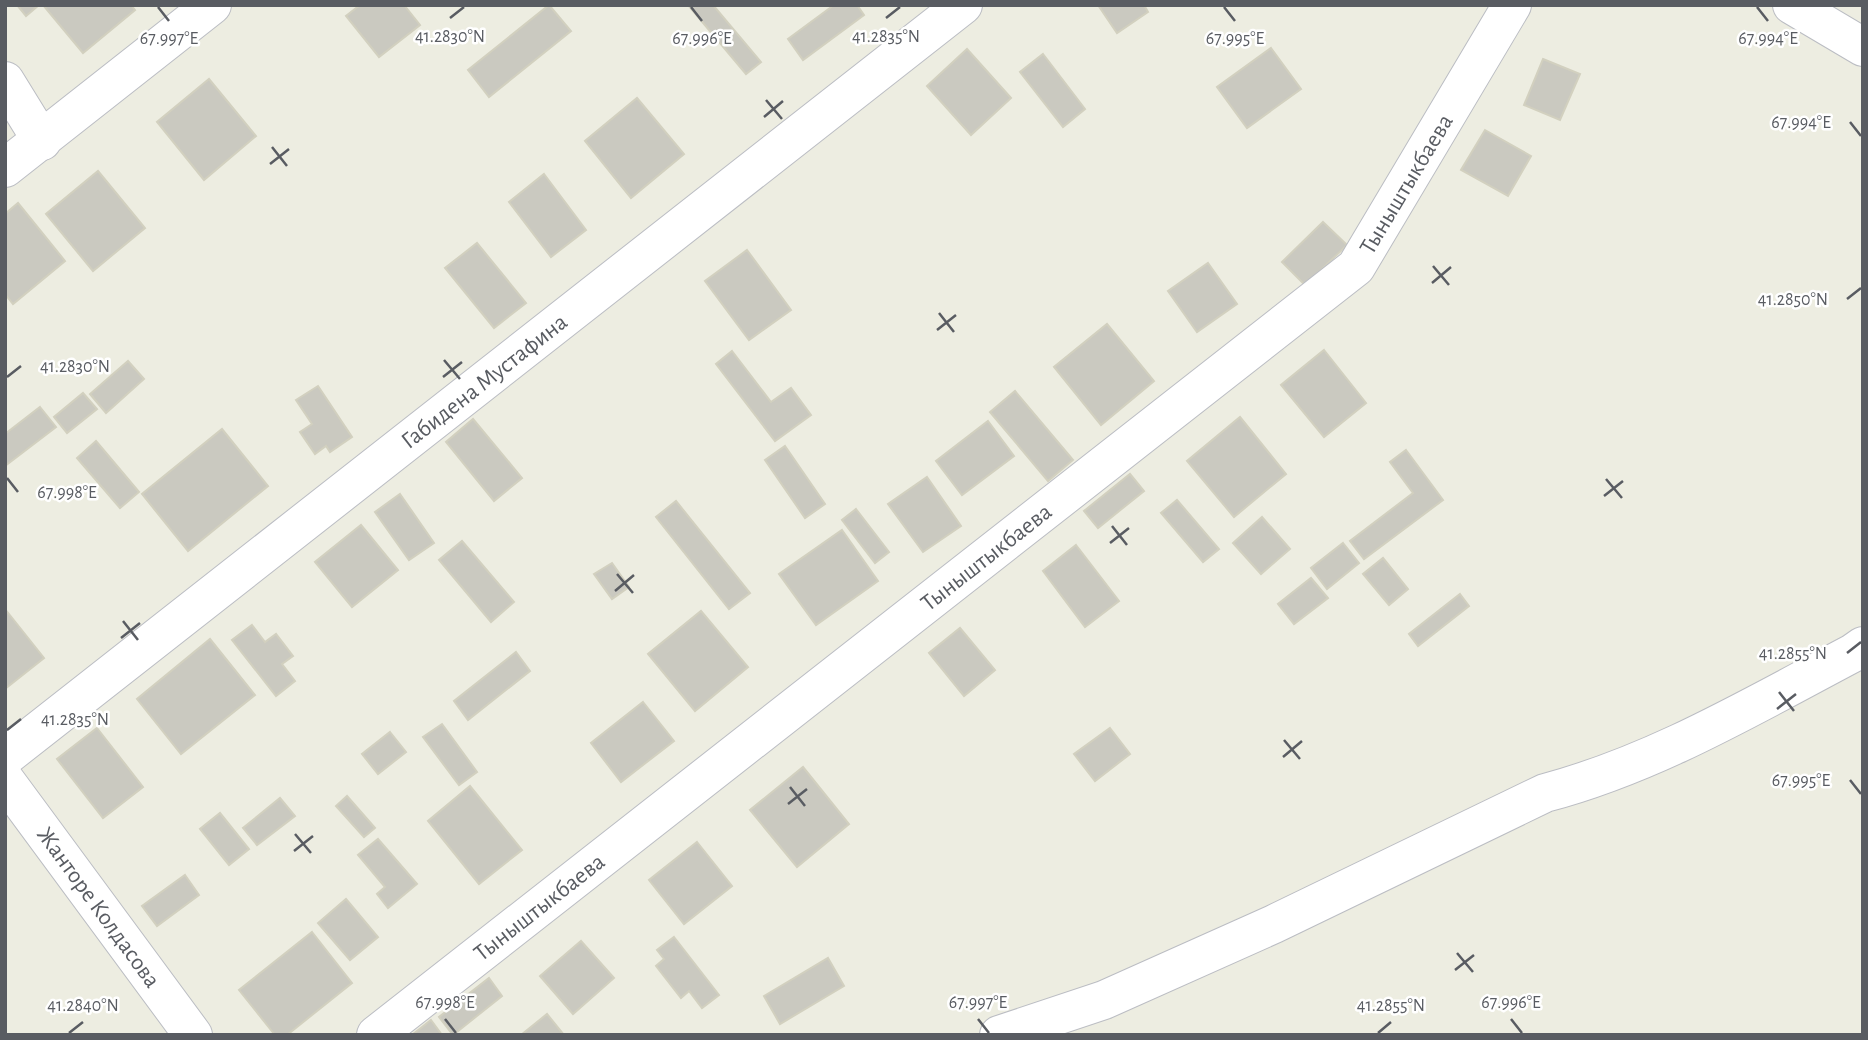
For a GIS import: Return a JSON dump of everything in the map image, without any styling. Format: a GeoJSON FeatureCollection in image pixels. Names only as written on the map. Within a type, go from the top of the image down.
{"type":"FeatureCollection","features":[{"type":"Feature","properties":{"kind":"street"},"geometry":{"type":"LineString","coordinates":[[5,168],[212,5]]}},
{"type":"Feature","properties":{"kind":"street","name":"Габидена Мустафина"},"geometry":{"type":"LineString","coordinates":[[5,757],[963,5]]}},
{"type":"Feature","properties":{"kind":"street"},"geometry":{"type":"LineString","coordinates":[[1506,16],[1535,5]]}},
{"type":"Feature","properties":{"kind":"street"},"geometry":{"type":"LineString","coordinates":[[1792,5],[1863,47]]}},
{"type":"Feature","properties":{"kind":"street","name":"Тыныштыкбаева"},"geometry":{"type":"LineString","coordinates":[[376,1035],[1356,267],[1506,16]]}},
{"type":"Feature","properties":{"kind":"street"},"geometry":{"type":"LineString","coordinates":[[5,80],[42,141]]}},
{"type":"Feature","properties":{"kind":"street"},"geometry":{"type":"LineString","coordinates":[[999,1035],[1104,1000],[1274,924],[1545,793],[1578,785],[1685,741],[1863,646]]}},
{"type":"Feature","properties":{"kind":"street","name":"Жанторе Колдасова"},"geometry":{"type":"LineString","coordinates":[[5,780],[192,1035]]}},
{"type":"Feature","properties":{"kind":"building"},"geometry":{"type":"Polygon","coordinates":[[[17,5],[39,5],[26,16],[17,5]]]}},
{"type":"Feature","properties":{"kind":"building"},"geometry":{"type":"Polygon","coordinates":[[[43,5],[131,5],[135,10],[83,53],[43,5]]]}},
{"type":"Feature","properties":{"kind":"building"},"geometry":{"type":"Polygon","coordinates":[[[360,5],[404,5],[420,25],[379,57],[346,16],[360,5]]]}},
{"type":"Feature","properties":{"kind":"building"},"geometry":{"type":"Polygon","coordinates":[[[549,5],[571,31],[489,97],[468,70],[549,5]]]}},
{"type":"Feature","properties":{"kind":"building"},"geometry":{"type":"Polygon","coordinates":[[[688,5],[713,5],[761,62],[746,74],[688,5]]]}},
{"type":"Feature","properties":{"kind":"building"},"geometry":{"type":"Polygon","coordinates":[[[834,5],[857,5],[864,15],[803,60],[788,39],[834,5]]]}},
{"type":"Feature","properties":{"kind":"building"},"geometry":{"type":"Polygon","coordinates":[[[1098,5],[1144,5],[1148,12],[1117,33],[1098,5]]]}},
{"type":"Feature","properties":{"kind":"building"},"geometry":{"type":"Polygon","coordinates":[[[1271,48],[1301,89],[1247,128],[1217,87],[1271,48]]]}},
{"type":"Feature","properties":{"kind":"building"},"geometry":{"type":"Polygon","coordinates":[[[967,49],[1011,98],[971,135],[927,86],[967,49]]]}},
{"type":"Feature","properties":{"kind":"building"},"geometry":{"type":"Polygon","coordinates":[[[1043,54],[1085,109],[1063,127],[1020,72],[1043,54]]]}},
{"type":"Feature","properties":{"kind":"building"},"geometry":{"type":"Polygon","coordinates":[[[1543,59],[1580,74],[1560,120],[1524,105],[1543,59]]]}},
{"type":"Feature","properties":{"kind":"building"},"geometry":{"type":"Polygon","coordinates":[[[209,79],[256,136],[204,180],[157,122],[209,79]]]}},
{"type":"Feature","properties":{"kind":"building"},"geometry":{"type":"Polygon","coordinates":[[[637,98],[684,154],[631,198],[585,141],[637,98]]]}},
{"type":"Feature","properties":{"kind":"building"},"geometry":{"type":"Polygon","coordinates":[[[1485,130],[1531,156],[1508,196],[1461,170],[1485,130]]]}},
{"type":"Feature","properties":{"kind":"building"},"geometry":{"type":"Polygon","coordinates":[[[98,171],[145,228],[93,271],[46,214],[98,171]]]}},
{"type":"Feature","properties":{"kind":"building"},"geometry":{"type":"Polygon","coordinates":[[[544,174],[586,230],[551,257],[509,202],[544,174]]]}},
{"type":"Feature","properties":{"kind":"building"},"geometry":{"type":"Polygon","coordinates":[[[18,203],[65,261],[13,304],[5,294],[5,214],[18,203]]]}},
{"type":"Feature","properties":{"kind":"building"},"geometry":{"type":"Polygon","coordinates":[[[1323,222],[1347,245],[1305,285],[1282,262],[1323,222]]]}},
{"type":"Feature","properties":{"kind":"building"},"geometry":{"type":"Polygon","coordinates":[[[477,243],[526,303],[494,328],[445,268],[477,243]]]}},
{"type":"Feature","properties":{"kind":"building"},"geometry":{"type":"Polygon","coordinates":[[[747,250],[791,310],[749,340],[705,281],[747,250]]]}},
{"type":"Feature","properties":{"kind":"building"},"geometry":{"type":"Polygon","coordinates":[[[1208,263],[1237,304],[1197,332],[1168,291],[1208,263]]]}},
{"type":"Feature","properties":{"kind":"building"},"geometry":{"type":"Polygon","coordinates":[[[1107,324],[1154,381],[1101,425],[1054,367],[1107,324]]]}},
{"type":"Feature","properties":{"kind":"building"},"geometry":{"type":"Polygon","coordinates":[[[1324,350],[1366,403],[1324,437],[1281,385],[1324,350]]]}},
{"type":"Feature","properties":{"kind":"building"},"geometry":{"type":"Polygon","coordinates":[[[732,351],[771,402],[791,388],[811,415],[775,441],[716,364],[732,351]]]}},
{"type":"Feature","properties":{"kind":"building"},"geometry":{"type":"Polygon","coordinates":[[[128,361],[144,379],[106,413],[90,394],[128,361]]]}},
{"type":"Feature","properties":{"kind":"building"},"geometry":{"type":"Polygon","coordinates":[[[318,386],[352,437],[330,452],[326,446],[315,454],[300,432],[312,424],[296,400],[318,386]]]}},
{"type":"Feature","properties":{"kind":"building"},"geometry":{"type":"Polygon","coordinates":[[[1015,391],[1073,460],[1048,481],[990,412],[1015,391]]]}},
{"type":"Feature","properties":{"kind":"building"},"geometry":{"type":"Polygon","coordinates":[[[83,393],[97,409],[67,433],[54,417],[83,393]]]}},
{"type":"Feature","properties":{"kind":"building"},"geometry":{"type":"Polygon","coordinates":[[[40,407],[56,427],[5,466],[5,434],[40,407]]]}},
{"type":"Feature","properties":{"kind":"building"},"geometry":{"type":"Polygon","coordinates":[[[1240,417],[1286,474],[1234,517],[1187,461],[1240,417]]]}},
{"type":"Feature","properties":{"kind":"building"},"geometry":{"type":"Polygon","coordinates":[[[473,419],[522,478],[494,501],[446,442],[473,419]]]}},
{"type":"Feature","properties":{"kind":"building"},"geometry":{"type":"Polygon","coordinates":[[[988,421],[1014,456],[962,495],[936,461],[988,421]]]}},
{"type":"Feature","properties":{"kind":"building"},"geometry":{"type":"Polygon","coordinates":[[[222,429],[268,486],[188,551],[142,494],[222,429]]]}},
{"type":"Feature","properties":{"kind":"building"},"geometry":{"type":"Polygon","coordinates":[[[96,441],[139,492],[120,508],[77,458],[96,441]]]}},
{"type":"Feature","properties":{"kind":"building"},"geometry":{"type":"Polygon","coordinates":[[[785,446],[825,504],[805,518],[765,460],[785,446]]]}},
{"type":"Feature","properties":{"kind":"building"},"geometry":{"type":"Polygon","coordinates":[[[1406,450],[1443,500],[1364,559],[1350,541],[1413,493],[1390,462],[1406,450]]]}},
{"type":"Feature","properties":{"kind":"building"},"geometry":{"type":"Polygon","coordinates":[[[1130,474],[1144,491],[1098,528],[1084,511],[1130,474]]]}},
{"type":"Feature","properties":{"kind":"building"},"geometry":{"type":"Polygon","coordinates":[[[927,477],[961,526],[923,552],[888,504],[927,477]]]}},
{"type":"Feature","properties":{"kind":"building"},"geometry":{"type":"Polygon","coordinates":[[[400,494],[434,543],[409,560],[375,512],[400,494]]]}},
{"type":"Feature","properties":{"kind":"building"},"geometry":{"type":"Polygon","coordinates":[[[1177,500],[1219,549],[1203,562],[1161,513],[1177,500]]]}},
{"type":"Feature","properties":{"kind":"building"},"geometry":{"type":"Polygon","coordinates":[[[676,501],[750,593],[729,609],[656,517],[676,501]]]}},
{"type":"Feature","properties":{"kind":"building"},"geometry":{"type":"Polygon","coordinates":[[[856,509],[889,552],[875,563],[842,520],[856,509]]]}},
{"type":"Feature","properties":{"kind":"building"},"geometry":{"type":"Polygon","coordinates":[[[1262,517],[1290,549],[1261,574],[1233,543],[1262,517]]]}},
{"type":"Feature","properties":{"kind":"building"},"geometry":{"type":"Polygon","coordinates":[[[361,525],[398,570],[352,607],[315,562],[361,525]]]}},
{"type":"Feature","properties":{"kind":"building"},"geometry":{"type":"Polygon","coordinates":[[[842,530],[878,581],[816,625],[779,574],[842,530]]]}},
{"type":"Feature","properties":{"kind":"building"},"geometry":{"type":"Polygon","coordinates":[[[462,541],[514,602],[491,622],[439,560],[462,541]]]}},
{"type":"Feature","properties":{"kind":"building"},"geometry":{"type":"Polygon","coordinates":[[[1343,543],[1359,563],[1327,589],[1311,568],[1343,543]]]}},
{"type":"Feature","properties":{"kind":"building"},"geometry":{"type":"Polygon","coordinates":[[[1076,545],[1119,601],[1085,627],[1043,571],[1076,545]]]}},
{"type":"Feature","properties":{"kind":"building"},"geometry":{"type":"Polygon","coordinates":[[[1383,558],[1408,589],[1389,605],[1363,574],[1383,558]]]}},
{"type":"Feature","properties":{"kind":"building"},"geometry":{"type":"Polygon","coordinates":[[[612,563],[629,587],[612,599],[594,574],[612,563]]]}},
{"type":"Feature","properties":{"kind":"building"},"geometry":{"type":"Polygon","coordinates":[[[1311,578],[1328,598],[1294,624],[1278,604],[1311,578]]]}},
{"type":"Feature","properties":{"kind":"building"},"geometry":{"type":"Polygon","coordinates":[[[1460,594],[1469,606],[1418,646],[1409,634],[1460,594]]]}},
{"type":"Feature","properties":{"kind":"building"},"geometry":{"type":"Polygon","coordinates":[[[5,609],[44,658],[5,689],[5,609]]]}},
{"type":"Feature","properties":{"kind":"building"},"geometry":{"type":"Polygon","coordinates":[[[701,611],[748,667],[695,711],[648,654],[701,611]]]}},
{"type":"Feature","properties":{"kind":"building"},"geometry":{"type":"Polygon","coordinates":[[[252,625],[265,642],[276,634],[293,656],[282,664],[295,681],[276,696],[232,640],[252,625]]]}},
{"type":"Feature","properties":{"kind":"building"},"geometry":{"type":"Polygon","coordinates":[[[960,628],[995,670],[964,696],[929,653],[960,628]]]}},
{"type":"Feature","properties":{"kind":"building"},"geometry":{"type":"Polygon","coordinates":[[[210,639],[255,695],[181,754],[137,699],[210,639]]]}},
{"type":"Feature","properties":{"kind":"building"},"geometry":{"type":"Polygon","coordinates":[[[516,652],[530,671],[468,720],[454,701],[516,652]]]}},
{"type":"Feature","properties":{"kind":"building"},"geometry":{"type":"Polygon","coordinates":[[[643,702],[674,741],[621,782],[591,743],[643,702]]]}},
{"type":"Feature","properties":{"kind":"building"},"geometry":{"type":"Polygon","coordinates":[[[442,724],[477,772],[459,785],[423,737],[442,724]]]}},
{"type":"Feature","properties":{"kind":"building"},"geometry":{"type":"Polygon","coordinates":[[[97,728],[143,787],[103,818],[57,759],[97,728]]]}},
{"type":"Feature","properties":{"kind":"building"},"geometry":{"type":"Polygon","coordinates":[[[1110,728],[1130,754],[1095,781],[1074,754],[1110,728]]]}},
{"type":"Feature","properties":{"kind":"building"},"geometry":{"type":"Polygon","coordinates":[[[390,732],[406,752],[378,774],[362,754],[390,732]]]}},
{"type":"Feature","properties":{"kind":"building"},"geometry":{"type":"Polygon","coordinates":[[[803,767],[849,824],[797,867],[750,810],[803,767]]]}},
{"type":"Feature","properties":{"kind":"building"},"geometry":{"type":"Polygon","coordinates":[[[470,786],[522,850],[479,884],[428,821],[470,786]]]}},
{"type":"Feature","properties":{"kind":"building"},"geometry":{"type":"Polygon","coordinates":[[[347,796],[375,828],[364,837],[336,806],[347,796]]]}},
{"type":"Feature","properties":{"kind":"building"},"geometry":{"type":"Polygon","coordinates":[[[280,798],[295,816],[257,845],[243,828],[280,798]]]}},
{"type":"Feature","properties":{"kind":"building"},"geometry":{"type":"Polygon","coordinates":[[[220,813],[249,849],[229,865],[200,829],[220,813]]]}},
{"type":"Feature","properties":{"kind":"building"},"geometry":{"type":"Polygon","coordinates":[[[378,839],[417,884],[388,908],[377,894],[385,887],[358,855],[378,839]]]}},
{"type":"Feature","properties":{"kind":"building"},"geometry":{"type":"Polygon","coordinates":[[[697,842],[732,886],[684,924],[649,880],[697,842]]]}},
{"type":"Feature","properties":{"kind":"building"},"geometry":{"type":"Polygon","coordinates":[[[185,875],[199,895],[157,926],[142,906],[185,875]]]}},
{"type":"Feature","properties":{"kind":"building"},"geometry":{"type":"Polygon","coordinates":[[[346,899],[378,937],[350,960],[318,923],[346,899]]]}},
{"type":"Feature","properties":{"kind":"building"},"geometry":{"type":"Polygon","coordinates":[[[312,932],[352,983],[287,1035],[275,1035],[239,990],[312,932]]]}},
{"type":"Feature","properties":{"kind":"building"},"geometry":{"type":"Polygon","coordinates":[[[674,937],[719,995],[702,1008],[689,991],[681,998],[656,966],[664,959],[657,950],[674,937]]]}},
{"type":"Feature","properties":{"kind":"building"},"geometry":{"type":"Polygon","coordinates":[[[581,941],[614,978],[573,1014],[540,976],[581,941]]]}},
{"type":"Feature","properties":{"kind":"building"},"geometry":{"type":"Polygon","coordinates":[[[828,958],[844,986],[780,1024],[764,996],[828,958]]]}},
{"type":"Feature","properties":{"kind":"building"},"geometry":{"type":"Polygon","coordinates":[[[489,978],[502,996],[453,1035],[439,1017],[489,978]]]}},
{"type":"Feature","properties":{"kind":"building"},"geometry":{"type":"Polygon","coordinates":[[[547,1014],[564,1035],[521,1035],[547,1014]]]}},
{"type":"Feature","properties":{"kind":"building"},"geometry":{"type":"Polygon","coordinates":[[[431,1020],[442,1035],[412,1035],[431,1020]]]}}]}
